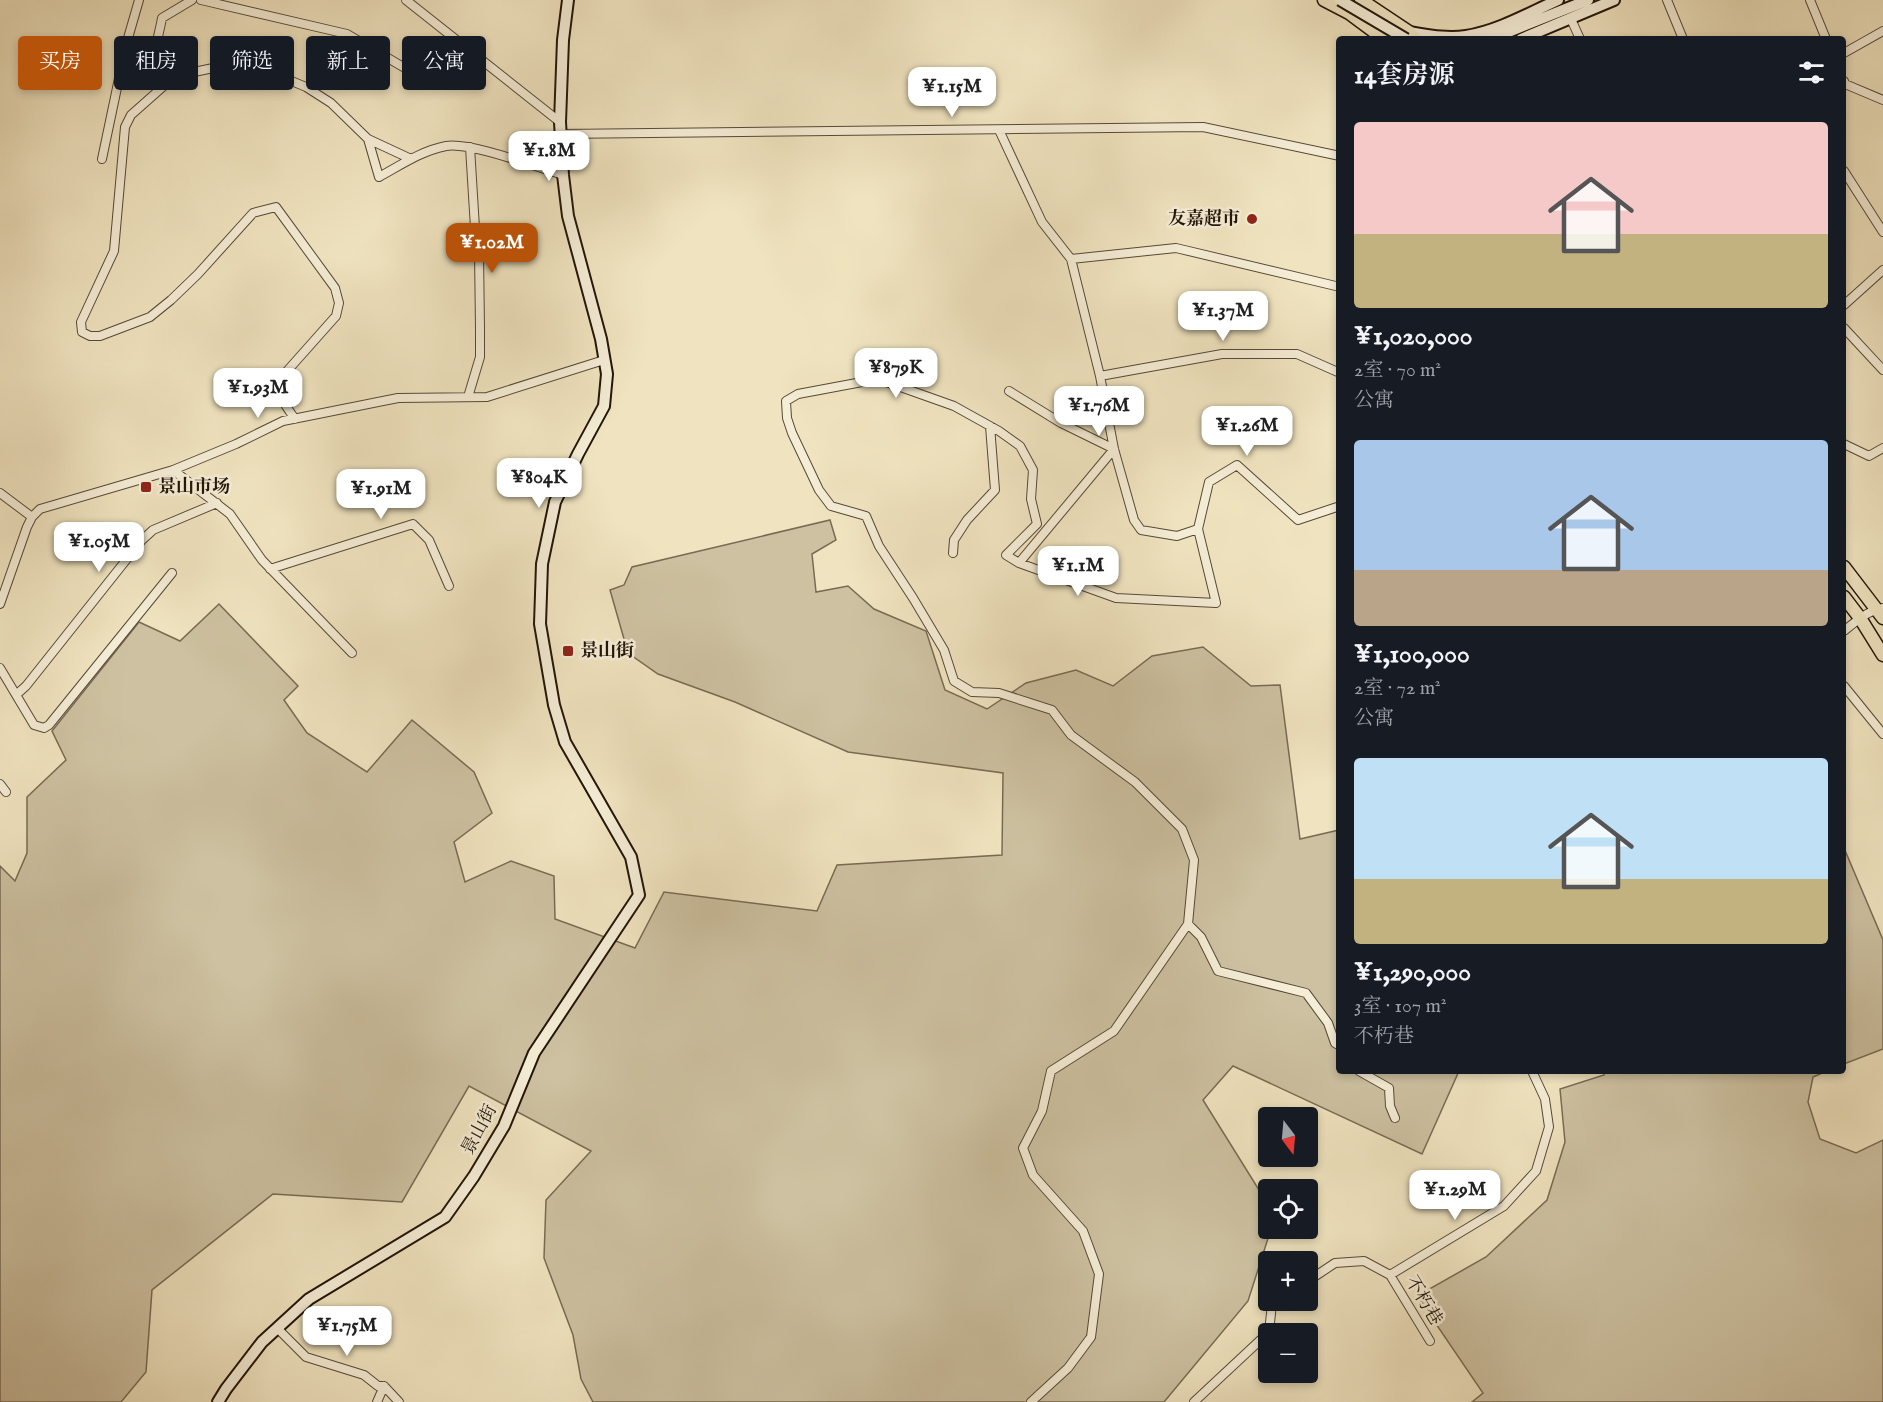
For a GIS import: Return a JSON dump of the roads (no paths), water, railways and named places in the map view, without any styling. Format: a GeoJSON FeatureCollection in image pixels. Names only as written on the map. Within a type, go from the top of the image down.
{"type":"FeatureCollection","features":[{"type":"Feature","properties":{"kind":"main road"},"geometry":{"type":"LineString","coordinates":[[1324,0],[1349,13],[1380,36]]}},
{"type":"Feature","properties":{"kind":"main road"},"geometry":{"type":"LineString","coordinates":[[1361,0],[1389,17],[1409,36]]}},
{"type":"Feature","properties":{"kind":"main road"},"geometry":{"type":"LineString","coordinates":[[1846,569],[1881,612]]}},
{"type":"Feature","properties":{"kind":"main road"},"geometry":{"type":"LineString","coordinates":[[1846,600],[1883,655]]}},
{"type":"Feature","properties":{"kind":"street"},"geometry":{"type":"LineString","coordinates":[[102,159],[126,45],[139,0]]}},
{"type":"Feature","properties":{"kind":"street"},"geometry":{"type":"LineString","coordinates":[[159,36],[162,18],[192,0]]}},
{"type":"Feature","properties":{"kind":"street"},"geometry":{"type":"LineString","coordinates":[[201,0],[347,34],[402,66]]}},
{"type":"Feature","properties":{"kind":"street"},"geometry":{"type":"LineString","coordinates":[[406,0],[452,36]]}},
{"type":"Feature","properties":{"kind":"street","name":"景山街"},"geometry":{"type":"LineString","coordinates":[[218,1402],[262,1342],[309,1299],[445,1217],[474,1176],[504,1126],[534,1053],[639,895],[631,857],[565,742],[554,705],[540,624],[542,564],[555,502],[604,406],[607,374],[568,216],[563,174],[560,122],[563,40],[568,0]]}},
{"type":"Feature","properties":{"kind":"street"},"geometry":{"type":"LineString","coordinates":[[1340,0],[1408,36]]}},
{"type":"Feature","properties":{"kind":"street"},"geometry":{"type":"LineString","coordinates":[[1369,0],[1389,17]]}},
{"type":"Feature","properties":{"kind":"street"},"geometry":{"type":"LineString","coordinates":[[1480,36],[1558,0]]}},
{"type":"Feature","properties":{"kind":"street"},"geometry":{"type":"LineString","coordinates":[[1498,36],[1586,0]]}},
{"type":"Feature","properties":{"kind":"street"},"geometry":{"type":"LineString","coordinates":[[1528,36],[1614,0]]}},
{"type":"Feature","properties":{"kind":"street"},"geometry":{"type":"LineString","coordinates":[[1667,0],[1682,36]]}},
{"type":"Feature","properties":{"kind":"street"},"geometry":{"type":"LineString","coordinates":[[1810,0],[1825,36]]}},
{"type":"Feature","properties":{"kind":"street"},"geometry":{"type":"LineString","coordinates":[[1571,19],[1579,36]]}},
{"type":"Feature","properties":{"kind":"street"},"geometry":{"type":"LineString","coordinates":[[1466,36],[1500,26]]}},
{"type":"Feature","properties":{"kind":"street"},"geometry":{"type":"LineString","coordinates":[[1846,52],[1883,31]]}},
{"type":"Feature","properties":{"kind":"street"},"geometry":{"type":"LineString","coordinates":[[486,63],[560,122]]}},
{"type":"Feature","properties":{"kind":"street"},"geometry":{"type":"LineString","coordinates":[[198,71],[218,67],[246,67],[277,75],[306,87],[331,103],[368,139],[411,159]]}},
{"type":"Feature","properties":{"kind":"street"},"geometry":{"type":"LineString","coordinates":[[1846,84],[1883,100]]}},
{"type":"Feature","properties":{"kind":"street"},"geometry":{"type":"LineString","coordinates":[[159,90],[131,115],[125,127],[114,251],[81,322],[82,332],[90,336],[100,336],[150,317],[198,274],[253,213],[276,207],[335,288],[339,303],[336,316],[280,379],[278,387],[281,399],[295,419]]}},
{"type":"Feature","properties":{"kind":"street"},"geometry":{"type":"LineString","coordinates":[[560,134],[1203,127],[1336,155]]}},
{"type":"Feature","properties":{"kind":"street"},"geometry":{"type":"LineString","coordinates":[[999,130],[1042,222],[1071,259],[1100,376],[1114,449],[1134,520],[1141,530],[1177,536],[1198,529]]}},
{"type":"Feature","properties":{"kind":"street"},"geometry":{"type":"LineString","coordinates":[[368,139],[379,177],[420,154],[448,146],[470,147],[563,174]]}},
{"type":"Feature","properties":{"kind":"street"},"geometry":{"type":"LineString","coordinates":[[468,397],[480,357],[479,254],[475,228],[470,147]]}},
{"type":"Feature","properties":{"kind":"street"},"geometry":{"type":"LineString","coordinates":[[1846,175],[1883,232]]}},
{"type":"Feature","properties":{"kind":"street"},"geometry":{"type":"LineString","coordinates":[[1071,259],[1176,248],[1336,286]]}},
{"type":"Feature","properties":{"kind":"street"},"geometry":{"type":"LineString","coordinates":[[1846,303],[1883,270]]}},
{"type":"Feature","properties":{"kind":"street"},"geometry":{"type":"LineString","coordinates":[[1846,330],[1883,370]]}},
{"type":"Feature","properties":{"kind":"street"},"geometry":{"type":"LineString","coordinates":[[1100,376],[1222,354],[1297,354],[1336,371]]}},
{"type":"Feature","properties":{"kind":"street"},"geometry":{"type":"LineString","coordinates":[[0,604],[32,517],[40,509],[173,470],[236,444],[283,421],[398,398],[487,397],[604,360]]}},
{"type":"Feature","properties":{"kind":"street"},"geometry":{"type":"LineString","coordinates":[[1031,1402],[1068,1368],[1091,1337],[1099,1274],[1083,1231],[1033,1175],[1023,1148],[1042,1111],[1051,1071],[1114,1031],[1188,924],[1194,860],[1182,830],[1135,782],[1071,735],[1052,710],[999,693],[972,692],[954,681],[944,650],[879,546],[866,516],[831,506],[819,490],[792,433],[787,418],[786,401],[798,394],[878,379],[954,406],[990,426],[1020,446],[1033,470],[1031,499],[1037,524],[1006,555],[1019,563],[1116,598],[1216,603],[1198,529],[1209,482],[1238,465],[1298,520],[1336,507]]}},
{"type":"Feature","properties":{"kind":"street"},"geometry":{"type":"LineString","coordinates":[[1009,391],[1061,423],[1114,449]]}},
{"type":"Feature","properties":{"kind":"street"},"geometry":{"type":"LineString","coordinates":[[953,554],[954,540],[967,520],[995,490],[990,426]]}},
{"type":"Feature","properties":{"kind":"street"},"geometry":{"type":"LineString","coordinates":[[1846,445],[1869,456],[1883,448]]}},
{"type":"Feature","properties":{"kind":"street"},"geometry":{"type":"LineString","coordinates":[[1019,563],[1114,449]]}},
{"type":"Feature","properties":{"kind":"street"},"geometry":{"type":"LineString","coordinates":[[173,470],[230,514],[262,560],[352,653]]}},
{"type":"Feature","properties":{"kind":"street"},"geometry":{"type":"LineString","coordinates":[[0,493],[32,517]]}},
{"type":"Feature","properties":{"kind":"street"},"geometry":{"type":"LineString","coordinates":[[17,694],[26,686],[142,540],[153,530],[217,503]]}},
{"type":"Feature","properties":{"kind":"street"},"geometry":{"type":"LineString","coordinates":[[270,569],[413,524],[429,540],[448,586]]}},
{"type":"Feature","properties":{"kind":"street"},"geometry":{"type":"LineString","coordinates":[[0,668],[34,724],[44,728],[49,725],[172,573]]}},
{"type":"Feature","properties":{"kind":"street"},"geometry":{"type":"LineString","coordinates":[[1846,630],[1860,618],[1881,612]]}},
{"type":"Feature","properties":{"kind":"street"},"geometry":{"type":"LineString","coordinates":[[1846,688],[1883,734]]}},
{"type":"Feature","properties":{"kind":"street"},"geometry":{"type":"LineString","coordinates":[[0,784],[6,792]]}},
{"type":"Feature","properties":{"kind":"street"},"geometry":{"type":"LineString","coordinates":[[1188,924],[1201,937],[1218,971],[1306,993],[1328,1023],[1336,1044]]}},
{"type":"Feature","properties":{"kind":"street"},"geometry":{"type":"LineString","coordinates":[[1364,1074],[1389,1088],[1390,1106],[1395,1118]]}},
{"type":"Feature","properties":{"kind":"street","name":"不朽巷"},"geometry":{"type":"LineString","coordinates":[[1430,1341],[1390,1275],[1504,1206],[1536,1171],[1549,1127],[1545,1099],[1533,1074]]}},
{"type":"Feature","properties":{"kind":"street"},"geometry":{"type":"LineString","coordinates":[[1318,1274],[1335,1263],[1364,1261],[1390,1275]]}},
{"type":"Feature","properties":{"kind":"street"},"geometry":{"type":"LineString","coordinates":[[1194,1402],[1269,1332],[1271,1311]]}},
{"type":"Feature","properties":{"kind":"street"},"geometry":{"type":"LineString","coordinates":[[277,1328],[306,1357],[364,1375],[378,1386],[384,1386],[399,1402]]}},
{"type":"Feature","properties":{"kind":"street"},"geometry":{"type":"LineString","coordinates":[[377,1402],[384,1386]]}},
{"type":"Feature","properties":{"kind":"place","name":"友嘉超市"},"geometry":{"type":"Point","coordinates":[1252,219]}},
{"type":"Feature","properties":{"kind":"place","name":"景山市场"},"geometry":{"type":"Point","coordinates":[146,487]}},
{"type":"Feature","properties":{"kind":"place","name":"景山街"},"geometry":{"type":"Point","coordinates":[568,651]}}]}
